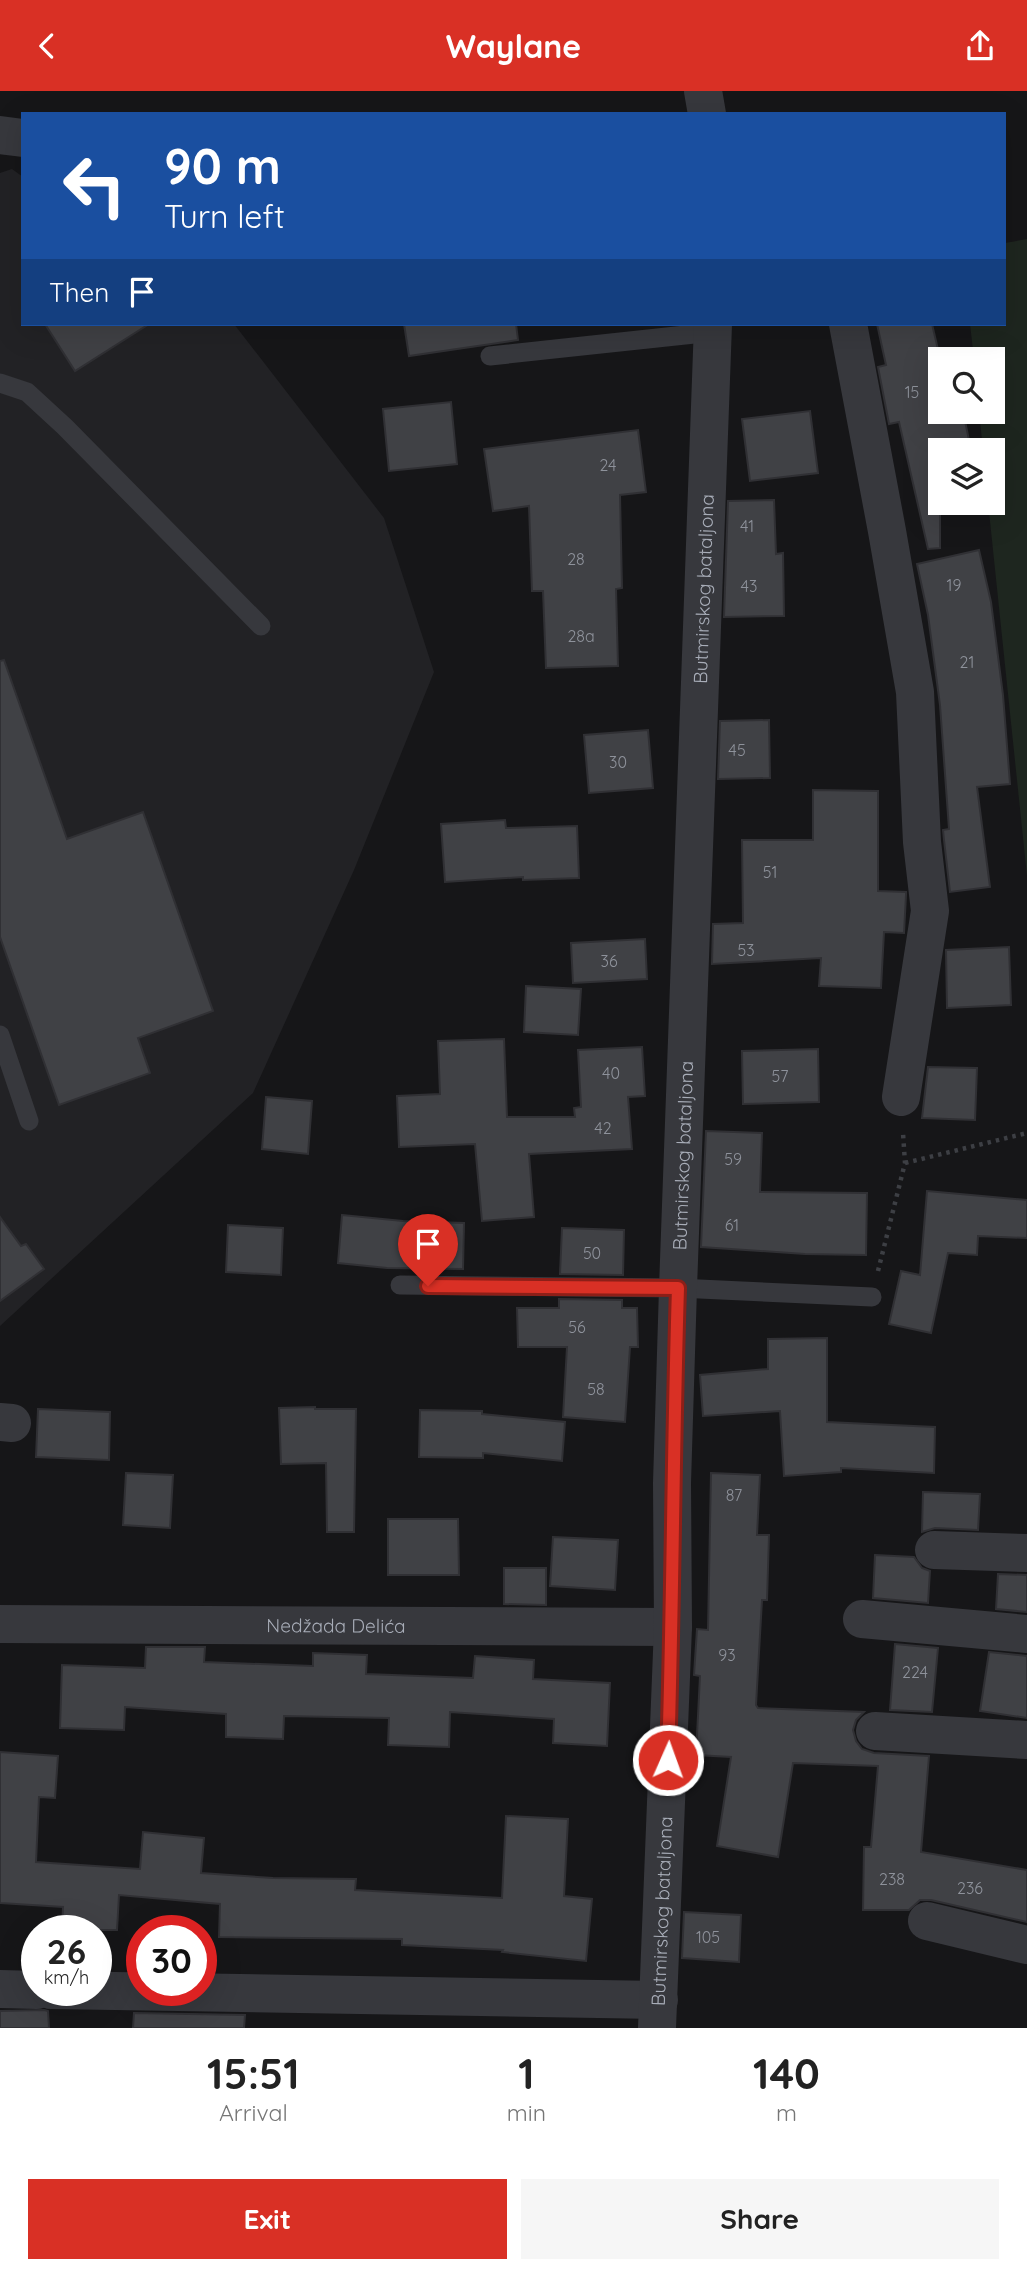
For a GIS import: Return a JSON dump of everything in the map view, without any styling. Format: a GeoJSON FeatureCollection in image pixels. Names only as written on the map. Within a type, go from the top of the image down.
{"type":"FeatureCollection","features":[{"type":"Feature","properties":{"kind":"street"},"geometry":{"type":"LineString","coordinates":[[703,91],[707,112]]}},
{"type":"Feature","properties":{"kind":"street"},"geometry":{"type":"LineString","coordinates":[[0,135],[21,138]]}},
{"type":"Feature","properties":{"kind":"street"},"geometry":{"type":"LineString","coordinates":[[848,326],[915,692],[922,842],[930,911],[901,1097]]}},
{"type":"Feature","properties":{"kind":"street","name":"Butmirskog bataljona"},"geometry":{"type":"LineString","coordinates":[[658,2014],[673,1627],[672,1483],[678,1288],[713,328]]}},
{"type":"Feature","properties":{"kind":"street"},"geometry":{"type":"LineString","coordinates":[[934,1550],[1027,1553]]}},
{"type":"Feature","properties":{"kind":"street"},"geometry":{"type":"LineString","coordinates":[[862,1619],[1027,1634]]}},
{"type":"Feature","properties":{"kind":"street","name":"Nedžada Delića"},"geometry":{"type":"LineString","coordinates":[[0,1623],[673,1627]]}},
{"type":"Feature","properties":{"kind":"street"},"geometry":{"type":"LineString","coordinates":[[875,1731],[1027,1740]]}},
{"type":"Feature","properties":{"kind":"street"},"geometry":{"type":"LineString","coordinates":[[927,1921],[1027,1945]]}},
{"type":"Feature","properties":{"kind":"street"},"geometry":{"type":"LineString","coordinates":[[0,1989],[21,1990]]}},
{"type":"Feature","properties":{"kind":"street"},"geometry":{"type":"LineString","coordinates":[[112,1992],[658,2014]]}},
{"type":"Feature","properties":{"kind":"lane"},"geometry":{"type":"LineString","coordinates":[[490,356],[713,328]]}},
{"type":"Feature","properties":{"kind":"lane"},"geometry":{"type":"LineString","coordinates":[[0,383],[27,392],[65,427],[261,627]]}},
{"type":"Feature","properties":{"kind":"lane"},"geometry":{"type":"LineString","coordinates":[[0,1034],[29,1121]]}},
{"type":"Feature","properties":{"kind":"lane"},"geometry":{"type":"LineString","coordinates":[[400,1286],[678,1288],[872,1297]]}},
{"type":"Feature","properties":{"kind":"path"},"geometry":{"type":"LineString","coordinates":[[872,1297],[905,1163],[901,1097]]}},
{"type":"Feature","properties":{"kind":"path"},"geometry":{"type":"LineString","coordinates":[[905,1163],[1027,1133]]}},
{"type":"Feature","properties":{"kind":"shaded area"},"geometry":{"type":"Polygon","coordinates":[[[12,169],[21,176],[21,326],[236,326],[384,518],[434,672],[354,870],[253,1093],[0,1326],[0,173],[12,169]]]}},
{"type":"Feature","properties":{"kind":"shaded area"},"geometry":{"type":"Polygon","coordinates":[[[1027,239],[1027,876],[989,515],[1005,515],[1005,438],[982,438],[980,424],[1005,424],[1005,347],[973,347],[970,326],[1006,326],[1006,243],[1027,239]]]}},
{"type":"Feature","properties":{"kind":"building"},"geometry":{"type":"Polygon","coordinates":[[[46,326],[146,326],[75,371],[46,326]]]}},
{"type":"Feature","properties":{"kind":"building"},"geometry":{"type":"Polygon","coordinates":[[[404,326],[516,326],[518,340],[409,356],[404,326]]]}},
{"type":"Feature","properties":{"kind":"building"},"geometry":{"type":"Polygon","coordinates":[[[877,326],[932,326],[937,347],[928,347],[928,424],[966,424],[969,438],[928,438],[928,515],[940,515],[940,548],[928,549],[899,422],[889,424],[878,367],[886,365],[877,326]]]}},
{"type":"Feature","properties":{"kind":"building"},"geometry":{"type":"Polygon","coordinates":[[[451,402],[457,464],[389,471],[383,409],[451,402]]]}},
{"type":"Feature","properties":{"kind":"building"},"geometry":{"type":"Polygon","coordinates":[[[810,411],[818,473],[750,481],[742,419],[810,411]]]}},
{"type":"Feature","properties":{"kind":"building"},"geometry":{"type":"Polygon","coordinates":[[[638,430],[646,492],[620,495],[622,588],[616,589],[618,666],[546,668],[543,591],[532,591],[529,506],[493,511],[484,449],[638,430]]]}},
{"type":"Feature","properties":{"kind":"building"},"geometry":{"type":"Polygon","coordinates":[[[774,500],[776,554],[783,553],[784,616],[724,617],[728,501],[774,500]]]}},
{"type":"Feature","properties":{"kind":"building"},"geometry":{"type":"Polygon","coordinates":[[[979,550],[991,602],[1003,695],[1010,784],[977,787],[990,887],[950,892],[943,830],[949,829],[940,705],[928,615],[917,564],[979,550]]]}},
{"type":"Feature","properties":{"kind":"building"},"geometry":{"type":"Polygon","coordinates":[[[4,660],[67,839],[143,812],[213,1011],[138,1038],[150,1073],[59,1105],[0,937],[0,661],[4,660]]]}},
{"type":"Feature","properties":{"kind":"building"},"geometry":{"type":"Polygon","coordinates":[[[769,720],[770,778],[718,779],[720,721],[769,720]]]}},
{"type":"Feature","properties":{"kind":"building"},"geometry":{"type":"Polygon","coordinates":[[[648,730],[653,788],[589,793],[584,735],[648,730]]]}},
{"type":"Feature","properties":{"kind":"building"},"geometry":{"type":"Polygon","coordinates":[[[813,790],[878,791],[878,891],[906,892],[904,933],[884,932],[881,988],[819,986],[821,958],[712,964],[713,924],[743,923],[742,840],[813,840],[813,790]]]}},
{"type":"Feature","properties":{"kind":"building"},"geometry":{"type":"Polygon","coordinates":[[[505,820],[506,828],[577,826],[579,878],[523,880],[523,877],[445,882],[441,824],[505,820]]]}},
{"type":"Feature","properties":{"kind":"building"},"geometry":{"type":"Polygon","coordinates":[[[645,939],[647,979],[573,983],[571,943],[645,939]]]}},
{"type":"Feature","properties":{"kind":"building"},"geometry":{"type":"Polygon","coordinates":[[[1009,947],[1011,1005],[947,1008],[946,950],[1009,947]]]}},
{"type":"Feature","properties":{"kind":"building"},"geometry":{"type":"Polygon","coordinates":[[[526,986],[581,989],[578,1035],[524,1032],[526,986]]]}},
{"type":"Feature","properties":{"kind":"building"},"geometry":{"type":"Polygon","coordinates":[[[504,1039],[507,1117],[575,1117],[574,1108],[581,1107],[578,1050],[642,1047],[645,1096],[628,1097],[632,1149],[529,1154],[534,1217],[482,1221],[475,1144],[399,1147],[397,1096],[440,1094],[438,1041],[504,1039]]]}},
{"type":"Feature","properties":{"kind":"building"},"geometry":{"type":"Polygon","coordinates":[[[818,1049],[819,1102],[743,1104],[742,1051],[818,1049]]]}},
{"type":"Feature","properties":{"kind":"building"},"geometry":{"type":"Polygon","coordinates":[[[928,1067],[977,1068],[975,1120],[922,1118],[928,1067]]]}},
{"type":"Feature","properties":{"kind":"building"},"geometry":{"type":"Polygon","coordinates":[[[266,1097],[312,1101],[308,1154],[262,1149],[266,1097]]]}},
{"type":"Feature","properties":{"kind":"building"},"geometry":{"type":"Polygon","coordinates":[[[706,1131],[762,1133],[760,1192],[867,1193],[866,1255],[701,1247],[706,1131]]]}},
{"type":"Feature","properties":{"kind":"building"},"geometry":{"type":"Polygon","coordinates":[[[927,1191],[1027,1200],[1027,1238],[978,1236],[977,1255],[948,1253],[931,1333],[889,1324],[901,1271],[920,1275],[927,1191]]]}},
{"type":"Feature","properties":{"kind":"building"},"geometry":{"type":"Polygon","coordinates":[[[342,1215],[464,1223],[463,1269],[387,1268],[338,1263],[342,1215]]]}},
{"type":"Feature","properties":{"kind":"building"},"geometry":{"type":"Polygon","coordinates":[[[0,1217],[21,1246],[26,1244],[44,1269],[0,1301],[0,1217]]]}},
{"type":"Feature","properties":{"kind":"building"},"geometry":{"type":"Polygon","coordinates":[[[228,1225],[283,1228],[281,1275],[226,1272],[228,1225]]]}},
{"type":"Feature","properties":{"kind":"building"},"geometry":{"type":"Polygon","coordinates":[[[562,1228],[624,1230],[623,1275],[560,1274],[562,1228]]]}},
{"type":"Feature","properties":{"kind":"building"},"geometry":{"type":"Polygon","coordinates":[[[559,1299],[622,1300],[622,1308],[637,1308],[638,1347],[630,1347],[625,1422],[563,1417],[567,1347],[518,1347],[517,1308],[559,1308],[559,1299]]]}},
{"type":"Feature","properties":{"kind":"building"},"geometry":{"type":"Polygon","coordinates":[[[827,1338],[827,1422],[935,1427],[934,1473],[841,1468],[841,1472],[784,1476],[780,1411],[703,1416],[700,1375],[768,1369],[768,1339],[827,1338]]]}},
{"type":"Feature","properties":{"kind":"building"},"geometry":{"type":"Polygon","coordinates":[[[279,1408],[356,1409],[354,1532],[327,1532],[326,1463],[281,1464],[279,1408]]]}},
{"type":"Feature","properties":{"kind":"building"},"geometry":{"type":"Polygon","coordinates":[[[38,1409],[110,1412],[109,1460],[36,1457],[38,1409]]]}},
{"type":"Feature","properties":{"kind":"building"},"geometry":{"type":"Polygon","coordinates":[[[420,1410],[482,1411],[482,1414],[565,1422],[562,1461],[483,1453],[483,1458],[419,1457],[420,1410]]]}},
{"type":"Feature","properties":{"kind":"building"},"geometry":{"type":"Polygon","coordinates":[[[126,1473],[173,1475],[170,1528],[123,1525],[126,1473]]]}},
{"type":"Feature","properties":{"kind":"building"},"geometry":{"type":"Polygon","coordinates":[[[711,1473],[760,1475],[757,1535],[769,1535],[767,1600],[762,1600],[756,1705],[758,1708],[864,1712],[856,1720],[853,1730],[862,1749],[874,1753],[929,1756],[921,1852],[1027,1870],[1027,1922],[931,1900],[920,1900],[909,1910],[863,1910],[864,1847],[871,1847],[878,1766],[793,1763],[778,1857],[717,1846],[731,1757],[696,1755],[700,1676],[694,1675],[697,1629],[708,1630],[711,1473]]]}},
{"type":"Feature","properties":{"kind":"building"},"geometry":{"type":"Polygon","coordinates":[[[923,1492],[980,1494],[978,1530],[935,1528],[922,1532],[923,1492]]]}},
{"type":"Feature","properties":{"kind":"building"},"geometry":{"type":"Polygon","coordinates":[[[388,1519],[458,1519],[459,1575],[388,1575],[388,1519]]]}},
{"type":"Feature","properties":{"kind":"building"},"geometry":{"type":"Polygon","coordinates":[[[553,1537],[618,1540],[615,1590],[550,1586],[553,1537]]]}},
{"type":"Feature","properties":{"kind":"building"},"geometry":{"type":"Polygon","coordinates":[[[875,1555],[914,1557],[922,1568],[930,1571],[928,1603],[873,1598],[875,1555]]]}},
{"type":"Feature","properties":{"kind":"building"},"geometry":{"type":"Polygon","coordinates":[[[504,1568],[546,1568],[546,1605],[504,1604],[504,1568]]]}},
{"type":"Feature","properties":{"kind":"building"},"geometry":{"type":"Polygon","coordinates":[[[998,1574],[1027,1575],[1027,1612],[996,1609],[998,1574]]]}},
{"type":"Feature","properties":{"kind":"building"},"geometry":{"type":"Polygon","coordinates":[[[895,1644],[938,1648],[932,1712],[890,1710],[895,1644]]]}},
{"type":"Feature","properties":{"kind":"building"},"geometry":{"type":"Polygon","coordinates":[[[146,1647],[205,1647],[204,1662],[313,1666],[313,1653],[367,1655],[366,1674],[473,1678],[475,1656],[534,1660],[533,1679],[610,1683],[607,1746],[553,1743],[554,1719],[450,1712],[449,1747],[388,1745],[389,1718],[284,1716],[283,1739],[226,1737],[226,1714],[125,1707],[124,1730],[60,1728],[62,1665],[145,1668],[146,1647]]]}},
{"type":"Feature","properties":{"kind":"building"},"geometry":{"type":"Polygon","coordinates":[[[989,1652],[1027,1656],[1027,1718],[980,1711],[989,1652]]]}},
{"type":"Feature","properties":{"kind":"building"},"geometry":{"type":"Polygon","coordinates":[[[0,1752],[58,1756],[55,1798],[39,1797],[36,1862],[140,1869],[143,1832],[204,1838],[201,1873],[273,1878],[356,1879],[355,1890],[502,1898],[506,1816],[568,1819],[564,1896],[592,1899],[586,1961],[502,1952],[503,1950],[402,1945],[402,1939],[219,1937],[220,1904],[119,1895],[117,1930],[112,1930],[112,1915],[63,1915],[63,1907],[0,1903],[0,1752]]]}},
{"type":"Feature","properties":{"kind":"building"},"geometry":{"type":"Polygon","coordinates":[[[684,1912],[741,1915],[739,1962],[682,1958],[684,1912]]]}},
{"type":"Feature","properties":{"kind":"building"},"geometry":{"type":"Polygon","coordinates":[[[0,2011],[48,2011],[49,2028],[0,2028],[0,2011]]]}},
{"type":"Feature","properties":{"kind":"building"},"geometry":{"type":"Polygon","coordinates":[[[134,2013],[245,2015],[244,2028],[133,2028],[134,2013]]]}},
{"type":"Feature","properties":{"kind":"route"},"geometry":{"type":"LineString","coordinates":[[428,1286],[678,1288],[672,1483],[673,1627],[668,1760]]}}]}
